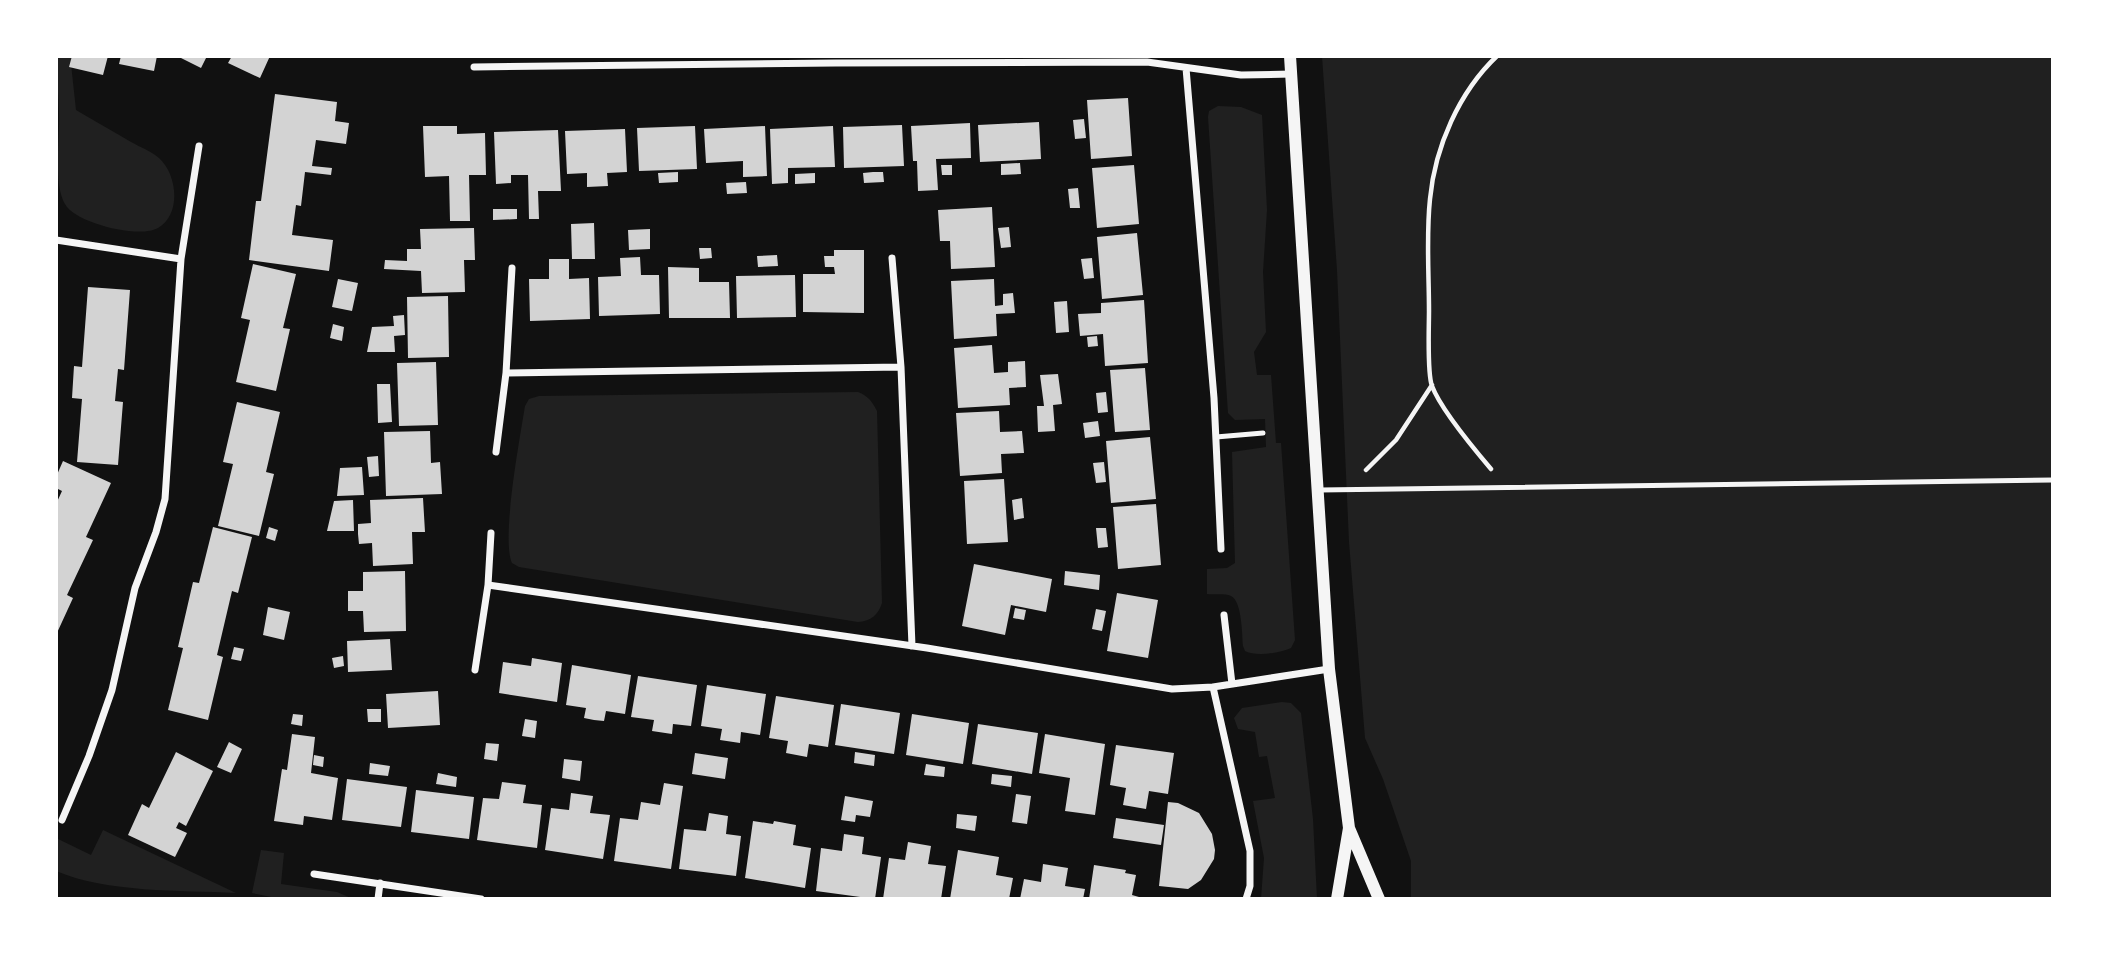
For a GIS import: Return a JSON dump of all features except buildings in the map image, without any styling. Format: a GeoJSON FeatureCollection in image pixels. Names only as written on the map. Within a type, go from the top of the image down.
{"type":"FeatureCollection","features":[{"type":"Feature","properties":{"kind":"street"},"geometry":{"type":"LineString","coordinates":[[1290,56],[1329,669],[1349,828],[1379,899]]}},
{"type":"Feature","properties":{"kind":"street"},"geometry":{"type":"LineString","coordinates":[[474,68],[667,60],[1147,62],[1241,75],[1292,74]]}},
{"type":"Feature","properties":{"kind":"street"},"geometry":{"type":"LineString","coordinates":[[1186,68],[1216,437],[1221,549]]}},
{"type":"Feature","properties":{"kind":"street"},"geometry":{"type":"LineString","coordinates":[[62,820],[89,756],[112,690],[135,588],[164,502],[181,259],[199,146]]}},
{"type":"Feature","properties":{"kind":"street"},"geometry":{"type":"LineString","coordinates":[[56,240],[181,259]]}},
{"type":"Feature","properties":{"kind":"street"},"geometry":{"type":"LineString","coordinates":[[892,258],[901,367],[912,646]]}},
{"type":"Feature","properties":{"kind":"street"},"geometry":{"type":"LineString","coordinates":[[496,452],[506,373],[512,268]]}},
{"type":"Feature","properties":{"kind":"street"},"geometry":{"type":"LineString","coordinates":[[506,373],[901,367]]}},
{"type":"Feature","properties":{"kind":"street"},"geometry":{"type":"LineString","coordinates":[[475,670],[488,585],[491,533]]}},
{"type":"Feature","properties":{"kind":"street"},"geometry":{"type":"LineString","coordinates":[[488,585],[912,646],[1172,689],[1213,687],[1329,669]]}},
{"type":"Feature","properties":{"kind":"street"},"geometry":{"type":"LineString","coordinates":[[1224,615],[1232,684]]}},
{"type":"Feature","properties":{"kind":"street"},"geometry":{"type":"LineString","coordinates":[[1213,687],[1250,850],[1250,887],[1246,899]]}},
{"type":"Feature","properties":{"kind":"street"},"geometry":{"type":"LineString","coordinates":[[1337,899],[1349,828]]}},
{"type":"Feature","properties":{"kind":"street"},"geometry":{"type":"LineString","coordinates":[[314,874],[481,899]]}},
{"type":"Feature","properties":{"kind":"street"},"geometry":{"type":"LineString","coordinates":[[378,899],[380,883]]}},
{"type":"Feature","properties":{"kind":"lane"},"geometry":{"type":"LineString","coordinates":[[1216,437],[1263,433]]}},
{"type":"Feature","properties":{"kind":"lane"},"geometry":{"type":"LineString","coordinates":[[1317,491],[2053,480]]}},
{"type":"Feature","properties":{"kind":"path"},"geometry":{"type":"LineString","coordinates":[[1497,56],[1483,69],[1470,88],[1450,125],[1430,197],[1432,386],[1448,412],[1493,471],[1520,488]]}},
{"type":"Feature","properties":{"kind":"path"},"geometry":{"type":"LineString","coordinates":[[1357,472],[1366,470],[1396,440],[1432,386]]}},
{"type":"Feature","properties":{"kind":"shaded area"},"geometry":{"type":"Polygon","coordinates":[[[56,56],[73,56],[71,64],[76,110],[153,153],[165,165],[173,183],[174,204],[166,222],[158,228],[137,232],[108,227],[81,217],[65,204],[58,173],[56,56]]]}},
{"type":"Feature","properties":{"kind":"shaded area"},"geometry":{"type":"Polygon","coordinates":[[[1322,56],[2053,56],[2053,899],[1411,899],[1411,861],[1383,779],[1365,738],[1349,542],[1337,270],[1322,56]]]}},
{"type":"Feature","properties":{"kind":"shaded area"},"geometry":{"type":"Polygon","coordinates":[[[1218,106],[1241,107],[1262,115],[1267,210],[1263,272],[1266,332],[1254,352],[1257,375],[1271,375],[1276,443],[1281,443],[1295,640],[1291,648],[1268,654],[1245,651],[1235,599],[1226,595],[1207,594],[1207,569],[1227,568],[1235,563],[1232,452],[1266,447],[1265,419],[1235,420],[1228,413],[1208,117],[1209,111],[1218,106]]]}},
{"type":"Feature","properties":{"kind":"shaded area"},"geometry":{"type":"Polygon","coordinates":[[[858,392],[869,399],[877,411],[882,603],[870,619],[858,622],[519,567],[512,563],[509,550],[510,511],[525,406],[529,399],[539,396],[858,392]]]}},
{"type":"Feature","properties":{"kind":"shaded area"},"geometry":{"type":"Polygon","coordinates":[[[1291,703],[1301,713],[1313,819],[1317,899],[1261,899],[1264,858],[1253,801],[1275,798],[1267,756],[1259,757],[1255,732],[1238,729],[1234,718],[1242,708],[1291,703]]]}},
{"type":"Feature","properties":{"kind":"shaded area"},"geometry":{"type":"Polygon","coordinates":[[[103,830],[236,893],[121,887],[56,871],[56,838],[91,855],[103,830]]]}},
{"type":"Feature","properties":{"kind":"shaded area"},"geometry":{"type":"Polygon","coordinates":[[[261,850],[284,853],[281,884],[337,892],[353,899],[281,899],[252,893],[261,850]]]}}]}
